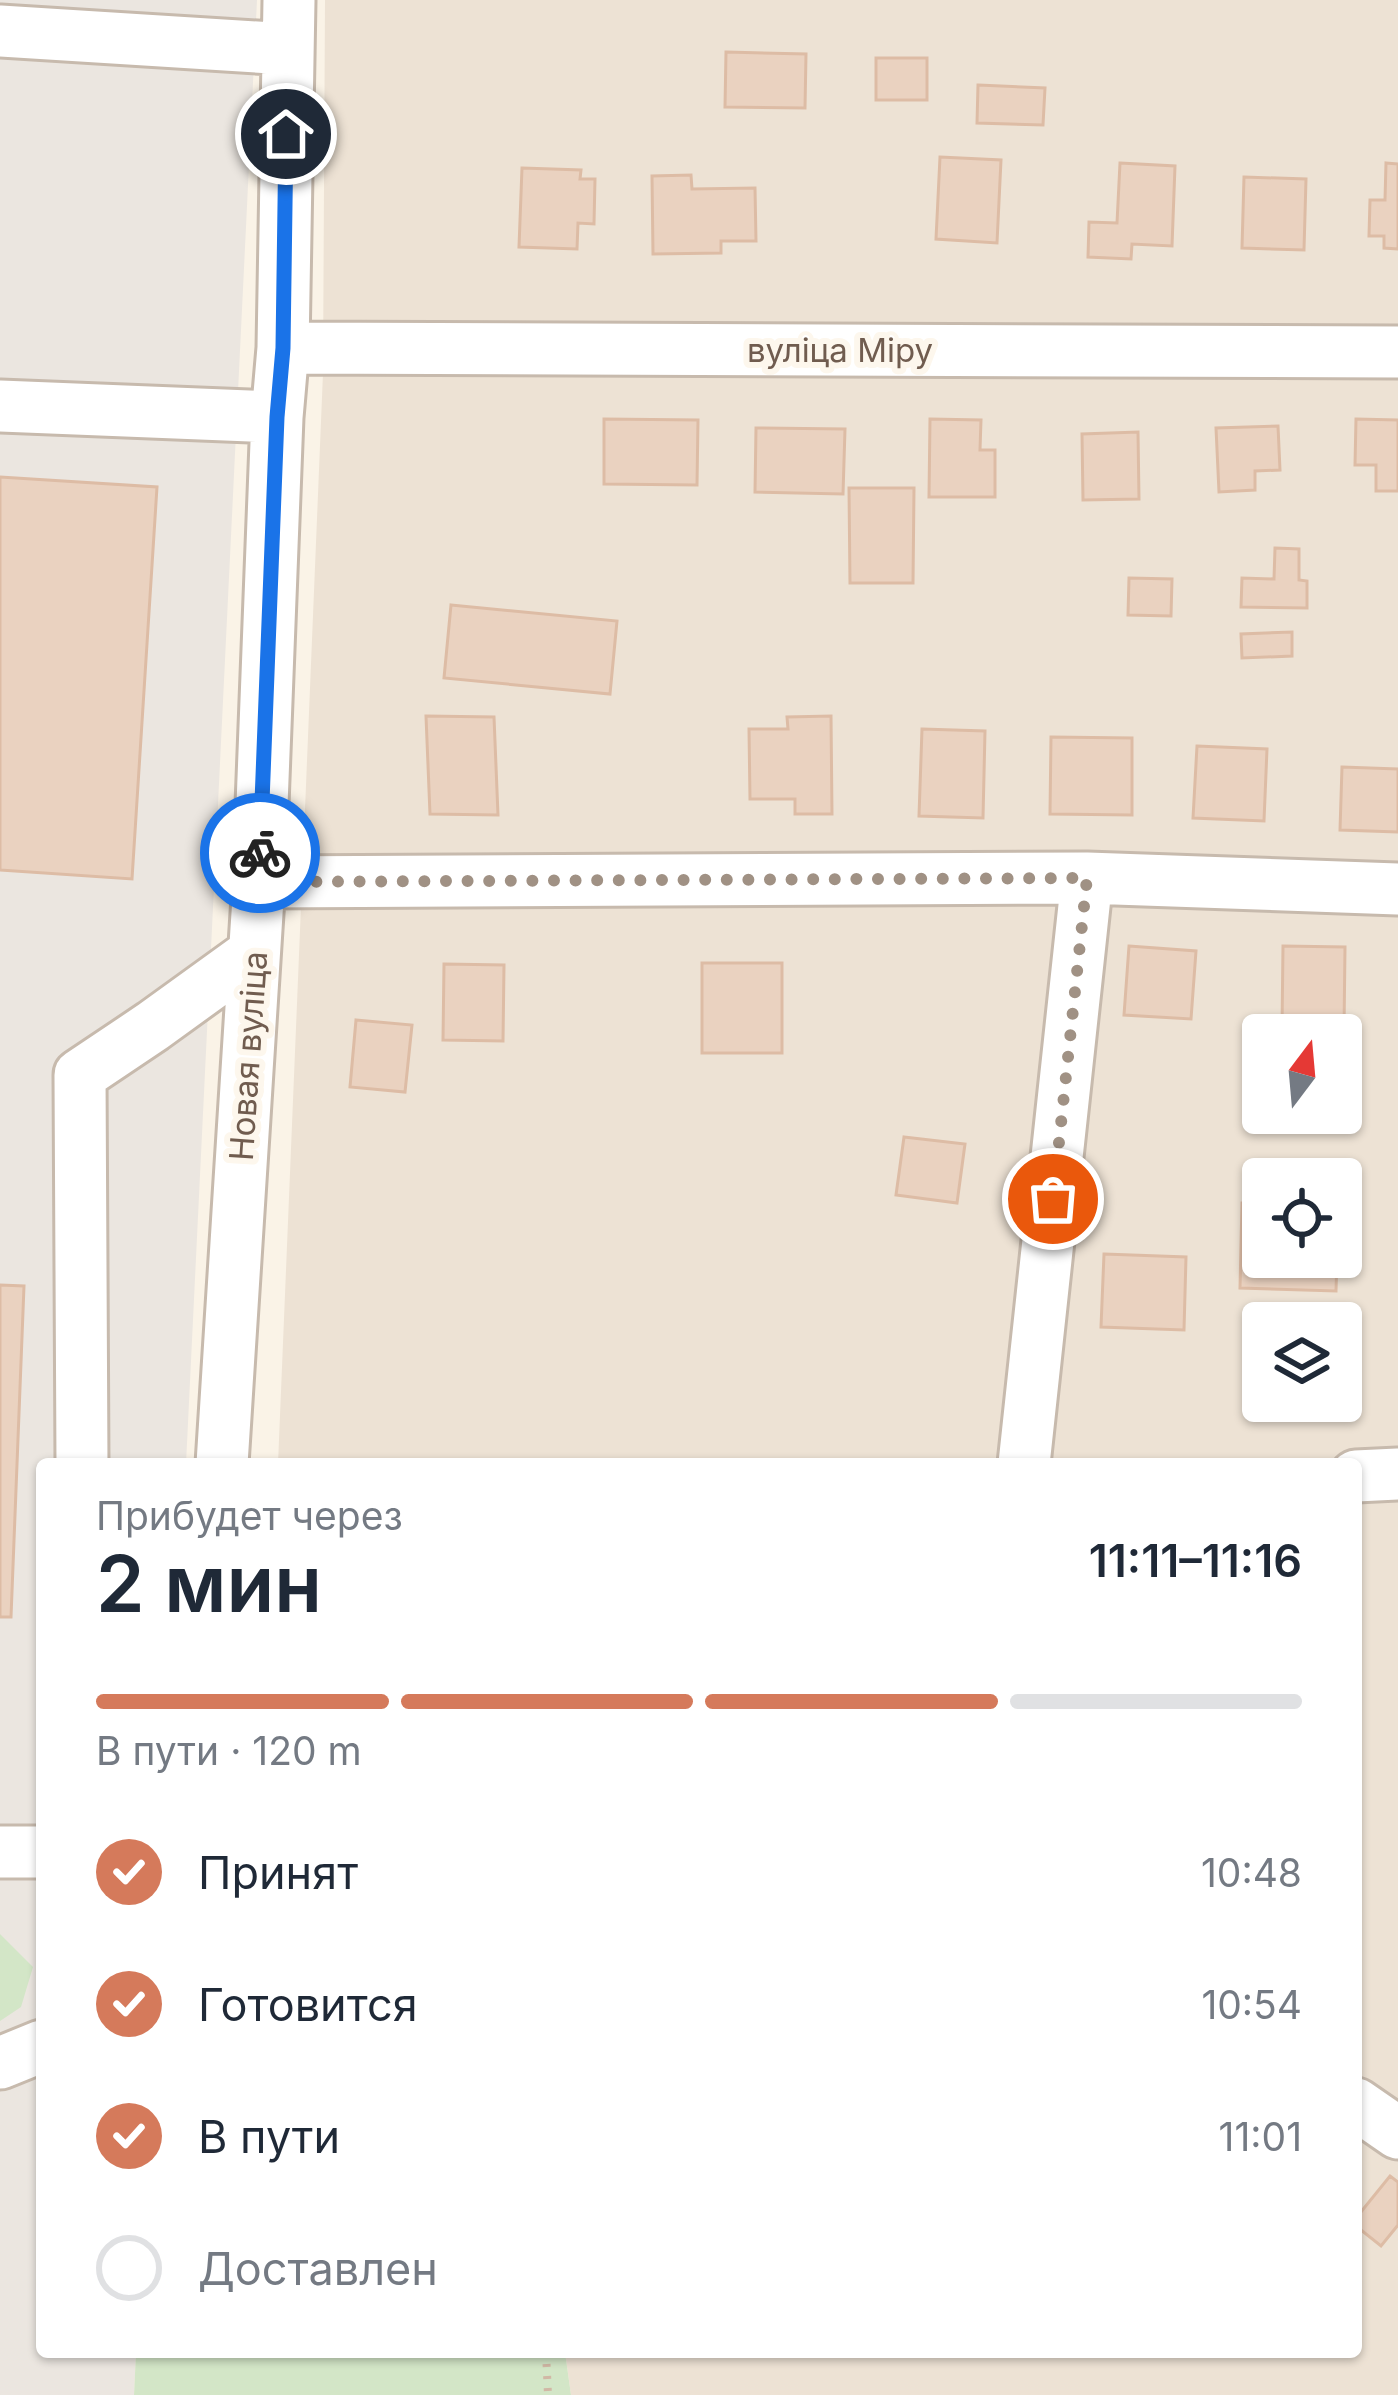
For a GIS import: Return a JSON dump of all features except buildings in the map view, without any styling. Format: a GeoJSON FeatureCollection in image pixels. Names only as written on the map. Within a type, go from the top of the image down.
{"type":"FeatureCollection","features":[{"type":"Feature","properties":{"kind":"street"},"geometry":{"type":"LineString","coordinates":[[0,31],[288,24]]}},
{"type":"Feature","properties":{"kind":"street","name":"Новая вуліца"},"geometry":{"type":"LineString","coordinates":[[222,1458],[259,882],[283,348],[288,24]]}},
{"type":"Feature","properties":{"kind":"street","name":"вуліца Міру"},"geometry":{"type":"LineString","coordinates":[[283,348],[1398,352]]}},
{"type":"Feature","properties":{"kind":"street"},"geometry":{"type":"LineString","coordinates":[[0,406],[277,417]]}},
{"type":"Feature","properties":{"kind":"street"},"geometry":{"type":"LineString","coordinates":[[259,882],[1087,878],[1398,889]]}},
{"type":"Feature","properties":{"kind":"street"},"geometry":{"type":"LineString","coordinates":[[1025,1458],[1087,878]]}},
{"type":"Feature","properties":{"kind":"street"},"geometry":{"type":"LineString","coordinates":[[82,1458],[80,1075],[254,952]]}},
{"type":"Feature","properties":{"kind":"street"},"geometry":{"type":"LineString","coordinates":[[1362,1476],[1398,1474]]}},
{"type":"Feature","properties":{"kind":"street"},"geometry":{"type":"LineString","coordinates":[[0,1852],[36,1852]]}},
{"type":"Feature","properties":{"kind":"street"},"geometry":{"type":"LineString","coordinates":[[0,2062],[36,2048]]}},
{"type":"Feature","properties":{"kind":"street"},"geometry":{"type":"LineString","coordinates":[[1362,2108],[1398,2133]]}},
{"type":"Feature","properties":{"kind":"path"},"geometry":{"type":"LineString","coordinates":[[546,2358],[548,2395]]}},
{"type":"Feature","properties":{"kind":"shaded area"},"geometry":{"type":"Polygon","coordinates":[[[0,0],[257,0],[186,1458],[36,1458],[36,2358],[136,2358],[134,2395],[0,2395],[0,0]]]}},
{"type":"Feature","properties":{"kind":"shaded area"},"geometry":{"type":"Polygon","coordinates":[[[325,0],[1398,0],[1398,2395],[571,2395],[566,2358],[1362,2358],[1362,1458],[278,1458],[323,373],[325,0]]]}},
{"type":"Feature","properties":{"kind":"green space"},"geometry":{"type":"Polygon","coordinates":[[[0,1934],[33,1967],[21,2007],[0,2021],[0,1934]]]}},
{"type":"Feature","properties":{"kind":"green space"},"geometry":{"type":"Polygon","coordinates":[[[136,2358],[566,2358],[571,2395],[134,2395],[136,2358]]]}},
{"type":"Feature","properties":{"kind":"way so far"},"geometry":{"type":"LineString","coordinates":[[260,853],[259,882],[1087,878],[1053,1199]]}},
{"type":"Feature","properties":{"kind":"route"},"geometry":{"type":"LineString","coordinates":[[260,853],[283,348],[286,134]]}}]}
